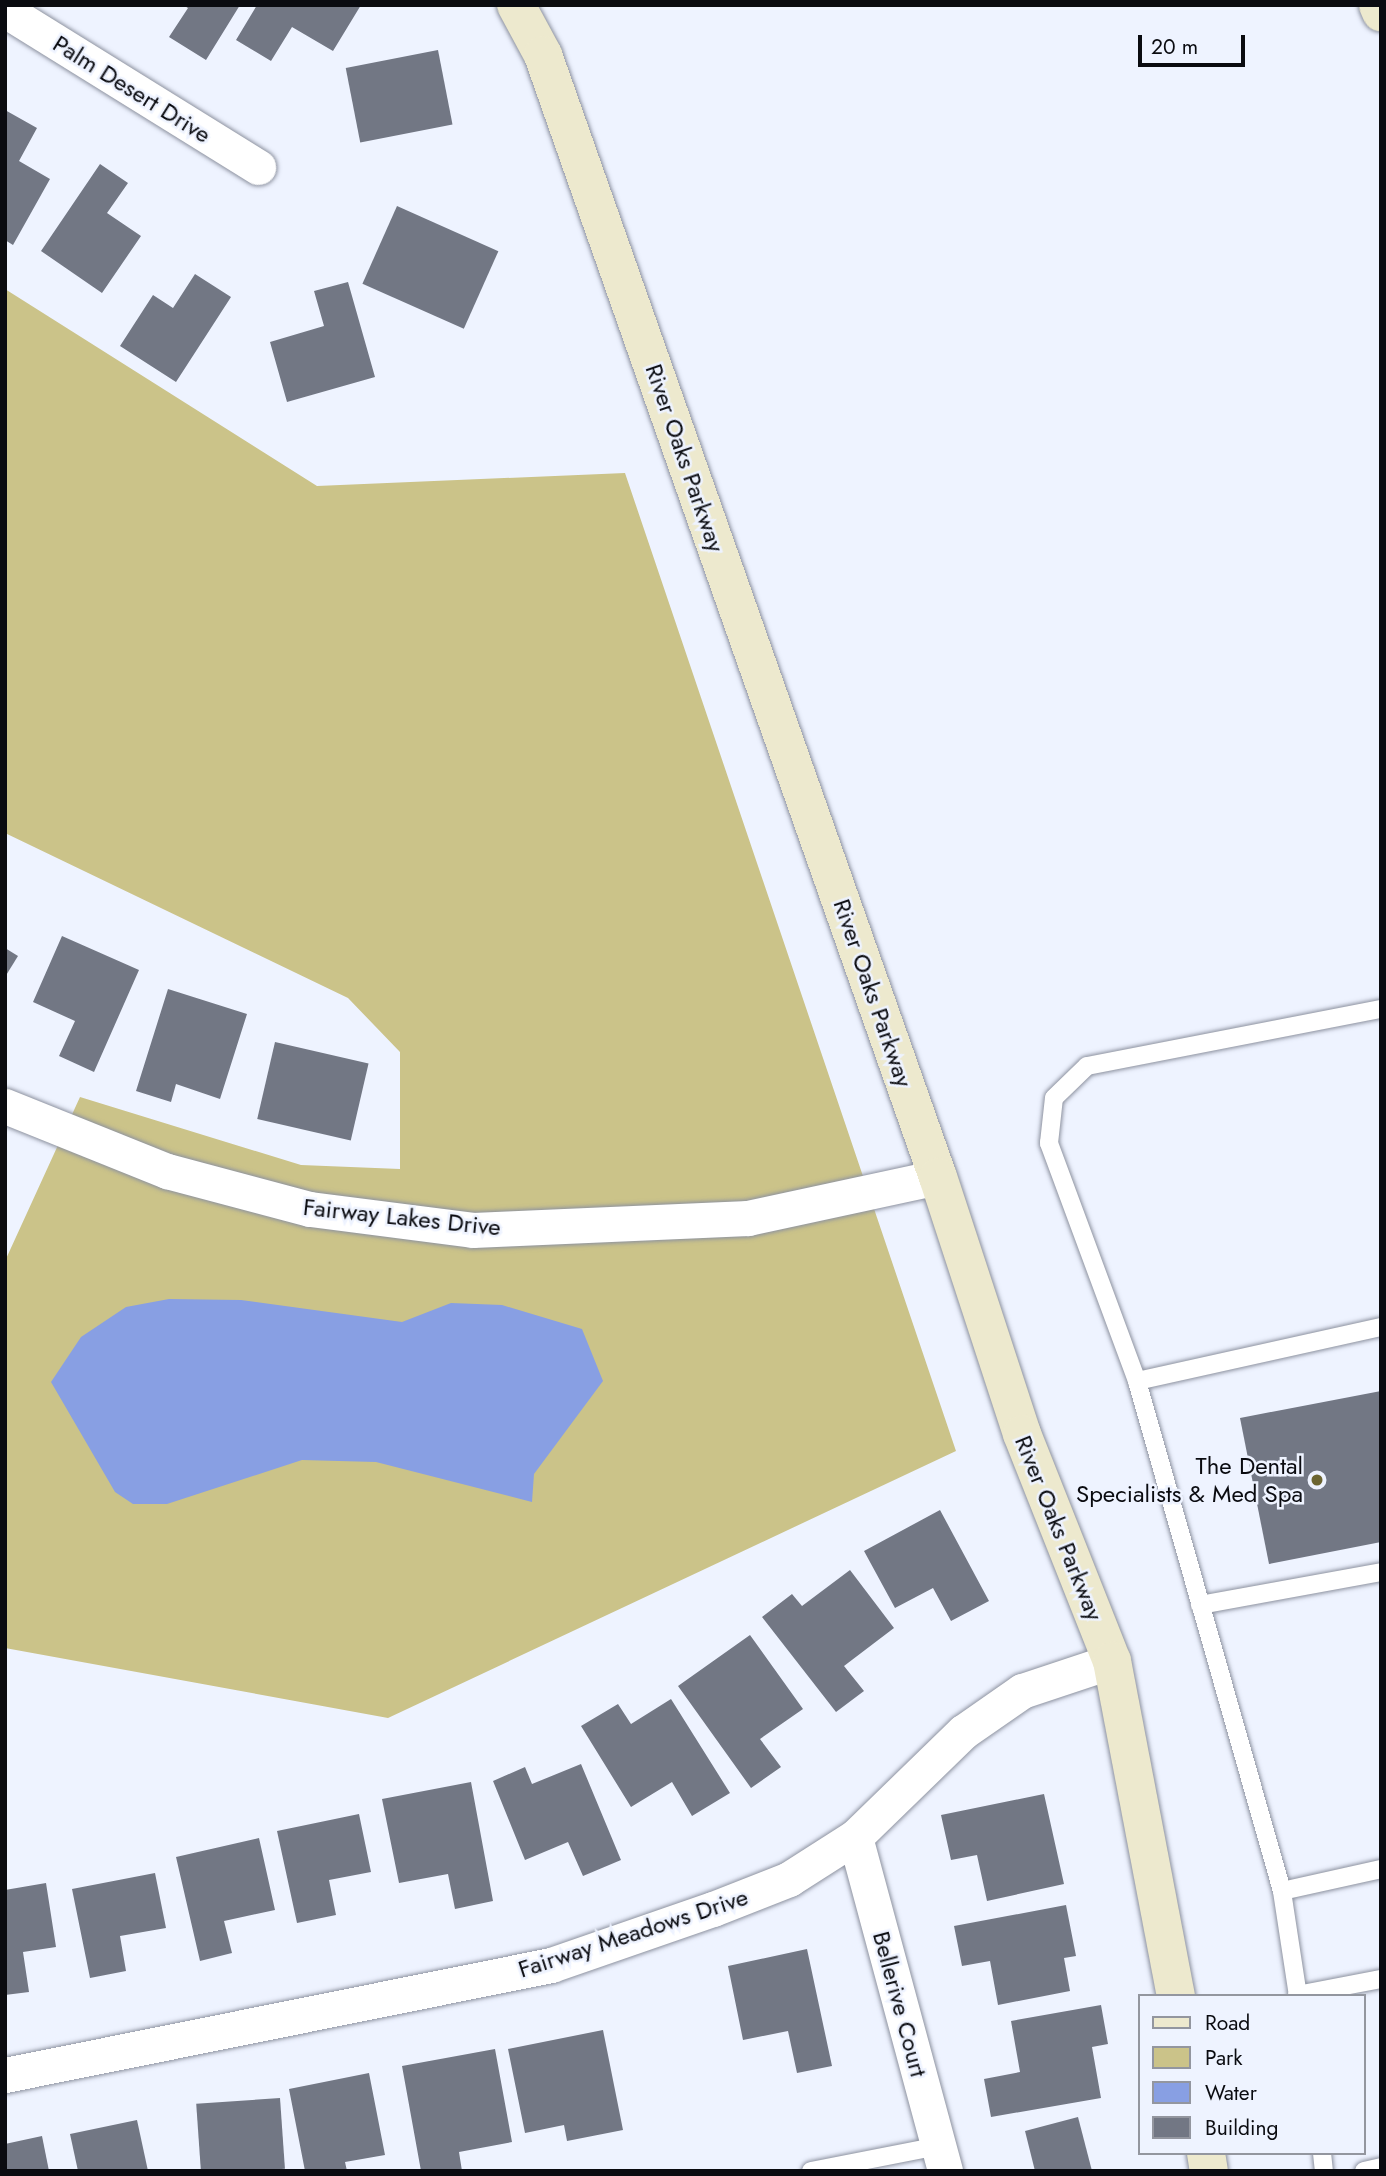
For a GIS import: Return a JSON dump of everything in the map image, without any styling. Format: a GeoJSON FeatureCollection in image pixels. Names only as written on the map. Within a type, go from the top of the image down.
{"type":"FeatureCollection","features":[{"type":"Feature","properties":{"kind":"street","name":"River Oaks Parkway"},"geometry":{"type":"LineString","coordinates":[[516,5],[548,67],[938,1177],[1022,1434],[1112,1661],[1176,1994]]}},
{"type":"Feature","properties":{"kind":"street"},"geometry":{"type":"LineString","coordinates":[[1378,5],[1381,12]]}},
{"type":"Feature","properties":{"kind":"street","name":"Palm Desert Drive"},"geometry":{"type":"LineString","coordinates":[[5,10],[258,167]]}},
{"type":"Feature","properties":{"kind":"street","name":"Fairway Lakes Drive"},"geometry":{"type":"LineString","coordinates":[[5,1106],[167,1171],[245,1192],[310,1209],[473,1230],[748,1218],[938,1177]]}},
{"type":"Feature","properties":{"kind":"street","name":"Fairway Meadows Drive"},"geometry":{"type":"LineString","coordinates":[[5,2075],[551,1965],[789,1879],[855,1837],[963,1732],[1022,1691],[1112,1661]]}},
{"type":"Feature","properties":{"kind":"street","name":"Bellerive Court"},"geometry":{"type":"LineString","coordinates":[[855,1837],[942,2159]]}},
{"type":"Feature","properties":{"kind":"lane"},"geometry":{"type":"LineString","coordinates":[[1298,1994],[1282,1891],[1137,1381],[1049,1143],[1054,1098],[1087,1066],[1381,1009]]}},
{"type":"Feature","properties":{"kind":"lane"},"geometry":{"type":"LineString","coordinates":[[1137,1381],[1381,1327]]}},
{"type":"Feature","properties":{"kind":"lane"},"geometry":{"type":"LineString","coordinates":[[1200,1605],[1381,1572]]}},
{"type":"Feature","properties":{"kind":"lane"},"geometry":{"type":"LineString","coordinates":[[1282,1891],[1381,1869]]}},
{"type":"Feature","properties":{"kind":"lane"},"geometry":{"type":"LineString","coordinates":[[1303,1994],[1381,1979]]}},
{"type":"Feature","properties":{"kind":"lane"},"geometry":{"type":"LineString","coordinates":[[811,2171],[942,2159]]}},
{"type":"Feature","properties":{"kind":"lane"},"geometry":{"type":"LineString","coordinates":[[1364,2171],[1381,2167]]}},
{"type":"Feature","properties":{"kind":"green space"},"geometry":{"type":"Polygon","coordinates":[[[5,289],[317,486],[625,473],[956,1451],[388,1718],[5,1648],[5,1261],[80,1097],[301,1165],[400,1169],[400,1052],[348,998],[5,833],[5,289]]]}},
{"type":"Feature","properties":{"kind":"water"},"geometry":{"type":"Polygon","coordinates":[[[169,1299],[241,1300],[402,1322],[451,1303],[502,1305],[582,1329],[603,1381],[534,1474],[532,1502],[376,1462],[302,1460],[167,1504],[133,1504],[115,1492],[51,1382],[81,1337],[126,1307],[169,1299]]]}},
{"type":"Feature","properties":{"kind":"building"},"geometry":{"type":"Polygon","coordinates":[[[183,5],[240,5],[206,60],[169,37],[188,8],[183,5]]]}},
{"type":"Feature","properties":{"kind":"building"},"geometry":{"type":"Polygon","coordinates":[[[257,5],[361,5],[333,51],[292,27],[271,61],[236,40],[257,5]]]}},
{"type":"Feature","properties":{"kind":"building"},"geometry":{"type":"Polygon","coordinates":[[[438,50],[453,125],[360,143],[346,68],[438,50]]]}},
{"type":"Feature","properties":{"kind":"building"},"geometry":{"type":"Polygon","coordinates":[[[5,110],[37,128],[19,161],[50,179],[13,245],[5,240],[5,110]]]}},
{"type":"Feature","properties":{"kind":"building"},"geometry":{"type":"Polygon","coordinates":[[[100,164],[128,183],[107,213],[141,236],[102,293],[41,251],[100,164]]]}},
{"type":"Feature","properties":{"kind":"building"},"geometry":{"type":"Polygon","coordinates":[[[397,206],[498,251],[464,329],[362,284],[397,206]]]}},
{"type":"Feature","properties":{"kind":"building"},"geometry":{"type":"Polygon","coordinates":[[[195,274],[231,297],[176,382],[120,346],[153,295],[173,308],[195,274]]]}},
{"type":"Feature","properties":{"kind":"building"},"geometry":{"type":"Polygon","coordinates":[[[348,282],[375,377],[287,402],[270,342],[324,326],[314,291],[348,282]]]}},
{"type":"Feature","properties":{"kind":"building"},"geometry":{"type":"Polygon","coordinates":[[[62,936],[139,970],[94,1072],[59,1056],[75,1021],[33,1002],[62,936]]]}},
{"type":"Feature","properties":{"kind":"building"},"geometry":{"type":"Polygon","coordinates":[[[5,948],[18,956],[5,977],[5,948]]]}},
{"type":"Feature","properties":{"kind":"building"},"geometry":{"type":"Polygon","coordinates":[[[168,989],[247,1014],[220,1099],[176,1084],[171,1102],[136,1091],[168,989]]]}},
{"type":"Feature","properties":{"kind":"building"},"geometry":{"type":"Polygon","coordinates":[[[275,1042],[369,1064],[351,1141],[257,1119],[275,1042]]]}},
{"type":"Feature","properties":{"kind":"building","name":"The Dental Specialists & Med Spa"},"geometry":{"type":"Polygon","coordinates":[[[1381,1391],[1381,1542],[1269,1564],[1240,1418],[1381,1391]]]}},
{"type":"Feature","properties":{"kind":"building"},"geometry":{"type":"Polygon","coordinates":[[[940,1510],[989,1601],[951,1621],[933,1588],[895,1608],[864,1551],[940,1510]]]}},
{"type":"Feature","properties":{"kind":"building"},"geometry":{"type":"Polygon","coordinates":[[[850,1570],[894,1628],[844,1666],[864,1691],[836,1712],[762,1617],[792,1594],[802,1606],[850,1570]]]}},
{"type":"Feature","properties":{"kind":"building"},"geometry":{"type":"Polygon","coordinates":[[[750,1635],[803,1709],[760,1739],[781,1767],[751,1788],[678,1686],[750,1635]]]}},
{"type":"Feature","properties":{"kind":"building"},"geometry":{"type":"Polygon","coordinates":[[[671,1699],[730,1793],[692,1816],[672,1782],[631,1807],[581,1726],[618,1704],[631,1724],[671,1699]]]}},
{"type":"Feature","properties":{"kind":"building"},"geometry":{"type":"Polygon","coordinates":[[[581,1764],[621,1860],[583,1876],[568,1842],[525,1860],[493,1781],[525,1767],[532,1784],[581,1764]]]}},
{"type":"Feature","properties":{"kind":"building"},"geometry":{"type":"Polygon","coordinates":[[[471,1782],[493,1901],[455,1909],[448,1874],[399,1883],[382,1799],[471,1782]]]}},
{"type":"Feature","properties":{"kind":"building"},"geometry":{"type":"Polygon","coordinates":[[[1044,1794],[1064,1884],[987,1901],[977,1855],[951,1860],[941,1815],[1044,1794]]]}},
{"type":"Feature","properties":{"kind":"building"},"geometry":{"type":"Polygon","coordinates":[[[359,1814],[371,1872],[329,1880],[336,1915],[297,1923],[277,1831],[359,1814]]]}},
{"type":"Feature","properties":{"kind":"building"},"geometry":{"type":"Polygon","coordinates":[[[259,1838],[275,1910],[224,1921],[232,1953],[200,1961],[176,1857],[259,1838]]]}},
{"type":"Feature","properties":{"kind":"building"},"geometry":{"type":"Polygon","coordinates":[[[155,1873],[166,1928],[120,1936],[126,1971],[90,1978],[72,1889],[155,1873]]]}},
{"type":"Feature","properties":{"kind":"building"},"geometry":{"type":"Polygon","coordinates":[[[46,1883],[56,1947],[23,1952],[29,1992],[5,1995],[5,1890],[46,1883]]]}},
{"type":"Feature","properties":{"kind":"building"},"geometry":{"type":"Polygon","coordinates":[[[1066,1905],[1076,1956],[1064,1958],[1070,1991],[998,2005],[990,1961],[962,1966],[954,1926],[1066,1905]]]}},
{"type":"Feature","properties":{"kind":"building"},"geometry":{"type":"Polygon","coordinates":[[[807,1949],[832,2066],[797,2073],[788,2031],[743,2040],[728,1966],[807,1949]]]}},
{"type":"Feature","properties":{"kind":"building"},"geometry":{"type":"Polygon","coordinates":[[[1101,2005],[1108,2044],[1092,2047],[1101,2098],[991,2117],[984,2079],[1020,2072],[1011,2021],[1101,2005]]]}},
{"type":"Feature","properties":{"kind":"building"},"geometry":{"type":"Polygon","coordinates":[[[603,2030],[623,2130],[567,2141],[564,2125],[525,2133],[508,2049],[603,2030]]]}},
{"type":"Feature","properties":{"kind":"building"},"geometry":{"type":"Polygon","coordinates":[[[495,2049],[512,2142],[459,2152],[462,2171],[421,2171],[402,2066],[495,2049]]]}},
{"type":"Feature","properties":{"kind":"building"},"geometry":{"type":"Polygon","coordinates":[[[369,2073],[385,2155],[345,2162],[347,2171],[305,2171],[289,2089],[369,2073]]]}},
{"type":"Feature","properties":{"kind":"building"},"geometry":{"type":"Polygon","coordinates":[[[280,2098],[285,2169],[201,2171],[196,2104],[280,2098]]]}},
{"type":"Feature","properties":{"kind":"building"},"geometry":{"type":"Polygon","coordinates":[[[1078,2117],[1092,2171],[1035,2171],[1025,2131],[1078,2117]]]}},
{"type":"Feature","properties":{"kind":"building"},"geometry":{"type":"Polygon","coordinates":[[[137,2120],[148,2171],[78,2171],[70,2134],[137,2120]]]}},
{"type":"Feature","properties":{"kind":"building"},"geometry":{"type":"Polygon","coordinates":[[[42,2136],[49,2171],[5,2171],[5,2144],[42,2136]]]}},
{"type":"Feature","properties":{"kind":"place","name":"The Dental Specialists & Med Spa"},"geometry":{"type":"Point","coordinates":[1317,1480]}}]}
